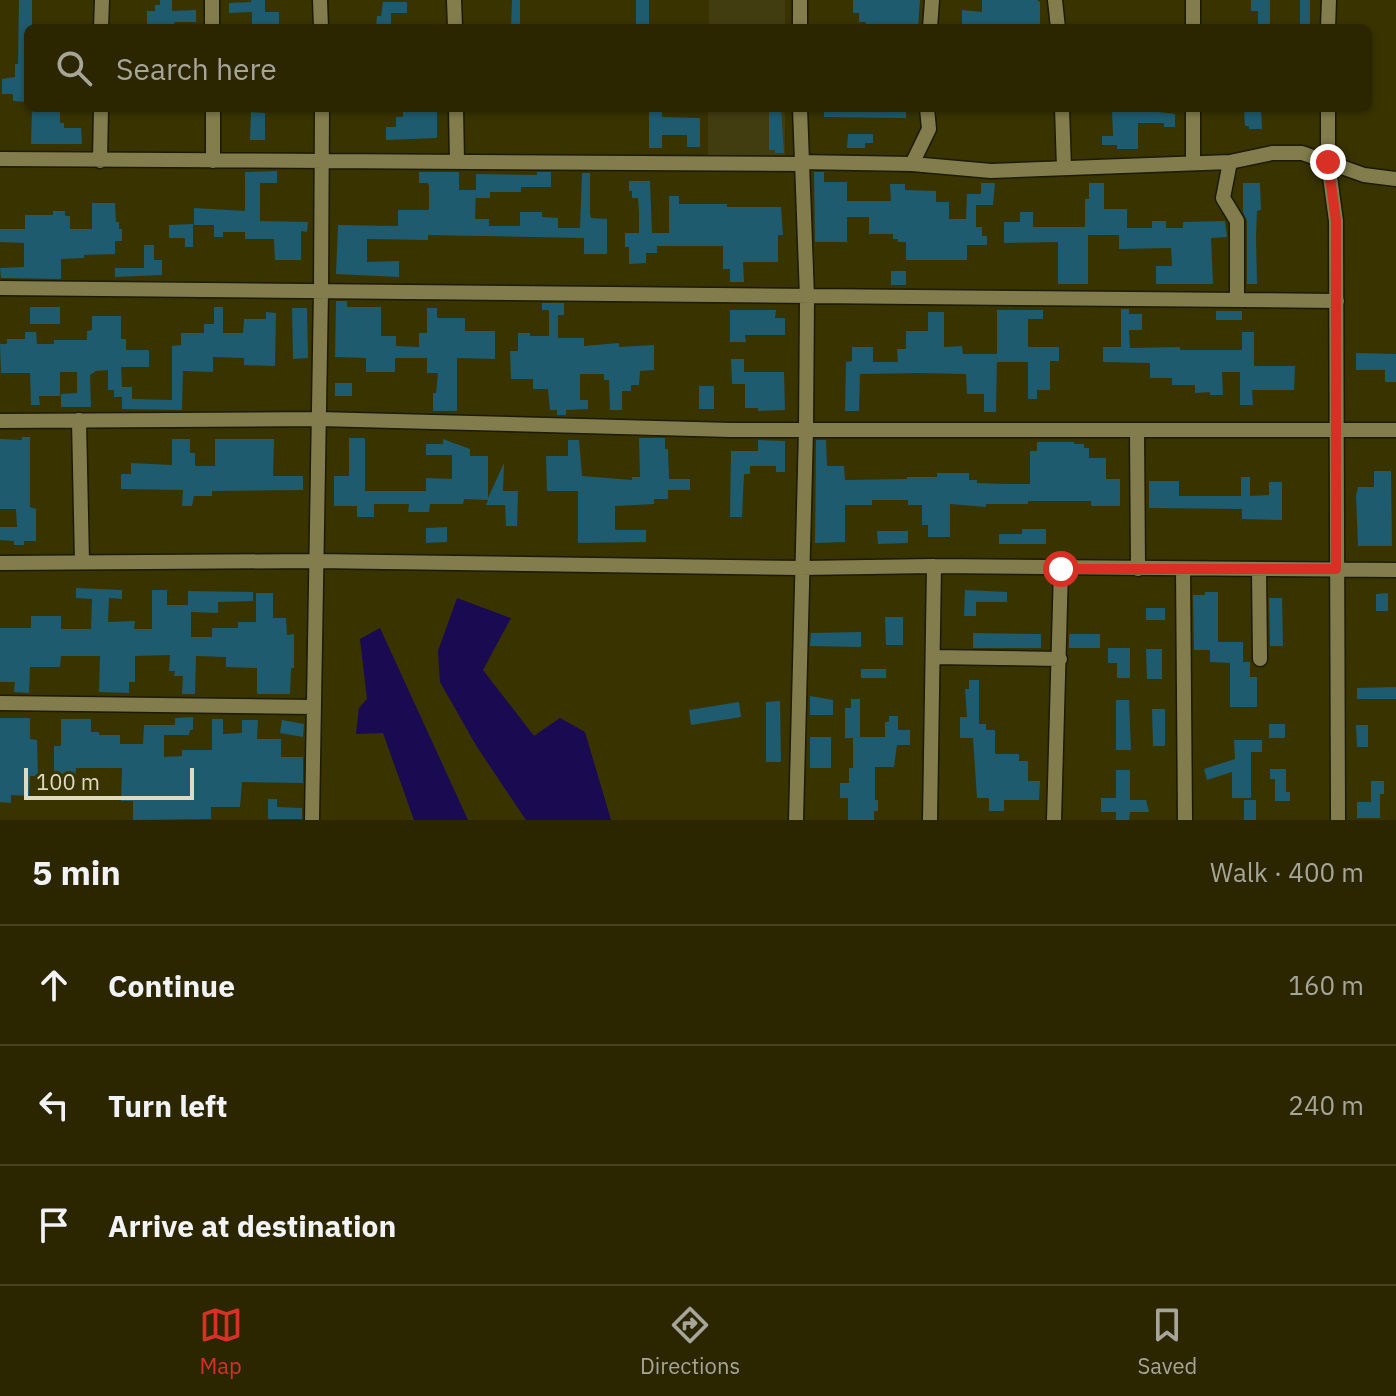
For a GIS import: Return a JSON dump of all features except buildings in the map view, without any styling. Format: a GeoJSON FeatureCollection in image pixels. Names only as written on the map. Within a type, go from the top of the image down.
{"type":"FeatureCollection","features":[{"type":"Feature","properties":{"kind":"street"},"geometry":{"type":"LineString","coordinates":[[101,24],[102,0]]}},
{"type":"Feature","properties":{"kind":"street"},"geometry":{"type":"LineString","coordinates":[[212,0],[212,24]]}},
{"type":"Feature","properties":{"kind":"street"},"geometry":{"type":"LineString","coordinates":[[320,0],[321,24]]}},
{"type":"Feature","properties":{"kind":"street"},"geometry":{"type":"LineString","coordinates":[[454,0],[455,24]]}},
{"type":"Feature","properties":{"kind":"street"},"geometry":{"type":"LineString","coordinates":[[800,0],[800,24]]}},
{"type":"Feature","properties":{"kind":"street"},"geometry":{"type":"LineString","coordinates":[[930,24],[932,0]]}},
{"type":"Feature","properties":{"kind":"street"},"geometry":{"type":"LineString","coordinates":[[1055,0],[1058,24]]}},
{"type":"Feature","properties":{"kind":"street"},"geometry":{"type":"LineString","coordinates":[[1193,0],[1193,24]]}},
{"type":"Feature","properties":{"kind":"street"},"geometry":{"type":"LineString","coordinates":[[1328,24],[1329,0]]}},
{"type":"Feature","properties":{"kind":"street"},"geometry":{"type":"LineString","coordinates":[[100,161],[101,112]]}},
{"type":"Feature","properties":{"kind":"street"},"geometry":{"type":"LineString","coordinates":[[213,112],[213,161]]}},
{"type":"Feature","properties":{"kind":"street"},"geometry":{"type":"LineString","coordinates":[[312,820],[322,112]]}},
{"type":"Feature","properties":{"kind":"street"},"geometry":{"type":"LineString","coordinates":[[456,112],[457,162]]}},
{"type":"Feature","properties":{"kind":"street"},"geometry":{"type":"LineString","coordinates":[[796,820],[807,297],[800,112]]}},
{"type":"Feature","properties":{"kind":"street"},"geometry":{"type":"LineString","coordinates":[[912,164],[929,129],[927,112]]}},
{"type":"Feature","properties":{"kind":"street"},"geometry":{"type":"LineString","coordinates":[[1062,112],[1064,168]]}},
{"type":"Feature","properties":{"kind":"street"},"geometry":{"type":"LineString","coordinates":[[1193,112],[1193,163]]}},
{"type":"Feature","properties":{"kind":"street"},"geometry":{"type":"LineString","coordinates":[[1328,112],[1328,162],[1336,221],[1338,820]]}},
{"type":"Feature","properties":{"kind":"street"},"geometry":{"type":"LineString","coordinates":[[0,159],[912,164],[991,171],[1230,162],[1272,153],[1302,153],[1364,175],[1396,179]]}},
{"type":"Feature","properties":{"kind":"street"},"geometry":{"type":"LineString","coordinates":[[1230,162],[1223,198],[1237,221],[1237,300]]}},
{"type":"Feature","properties":{"kind":"street"},"geometry":{"type":"LineString","coordinates":[[0,288],[1337,301]]}},
{"type":"Feature","properties":{"kind":"street"},"geometry":{"type":"LineString","coordinates":[[0,421],[318,419],[806,430],[1396,430]]}},
{"type":"Feature","properties":{"kind":"street"},"geometry":{"type":"LineString","coordinates":[[79,420],[82,562]]}},
{"type":"Feature","properties":{"kind":"street"},"geometry":{"type":"LineString","coordinates":[[1137,430],[1138,569]]}},
{"type":"Feature","properties":{"kind":"street"},"geometry":{"type":"LineString","coordinates":[[0,563],[315,561],[801,568],[934,566],[1396,570]]}},
{"type":"Feature","properties":{"kind":"street"},"geometry":{"type":"LineString","coordinates":[[930,820],[934,566]]}},
{"type":"Feature","properties":{"kind":"street"},"geometry":{"type":"LineString","coordinates":[[1054,820],[1061,569]]}},
{"type":"Feature","properties":{"kind":"street"},"geometry":{"type":"LineString","coordinates":[[1183,569],[1185,820]]}},
{"type":"Feature","properties":{"kind":"street"},"geometry":{"type":"LineString","coordinates":[[1259,569],[1260,659]]}},
{"type":"Feature","properties":{"kind":"street"},"geometry":{"type":"LineString","coordinates":[[933,657],[1060,659]]}},
{"type":"Feature","properties":{"kind":"street"},"geometry":{"type":"LineString","coordinates":[[0,703],[314,707]]}},
{"type":"Feature","properties":{"kind":"shaded area"},"geometry":{"type":"Polygon","coordinates":[[[709,0],[785,0],[785,24],[709,24],[709,0]]]}},
{"type":"Feature","properties":{"kind":"shaded area"},"geometry":{"type":"Polygon","coordinates":[[[708,112],[785,112],[785,165],[708,156],[708,112]]]}},
{"type":"Feature","properties":{"kind":"shaded area"},"geometry":{"type":"Polygon","coordinates":[[[457,598],[511,618],[483,670],[534,736],[560,718],[585,732],[611,820],[526,820],[477,747],[440,682],[438,651],[457,598]]]}},
{"type":"Feature","properties":{"kind":"shaded area"},"geometry":{"type":"Polygon","coordinates":[[[380,628],[468,820],[414,820],[383,733],[356,734],[359,708],[367,699],[360,639],[380,628]]]}},
{"type":"Feature","properties":{"kind":"route"},"geometry":{"type":"LineString","coordinates":[[1061,569],[1336,569],[1336,221],[1328,162]]}}]}
